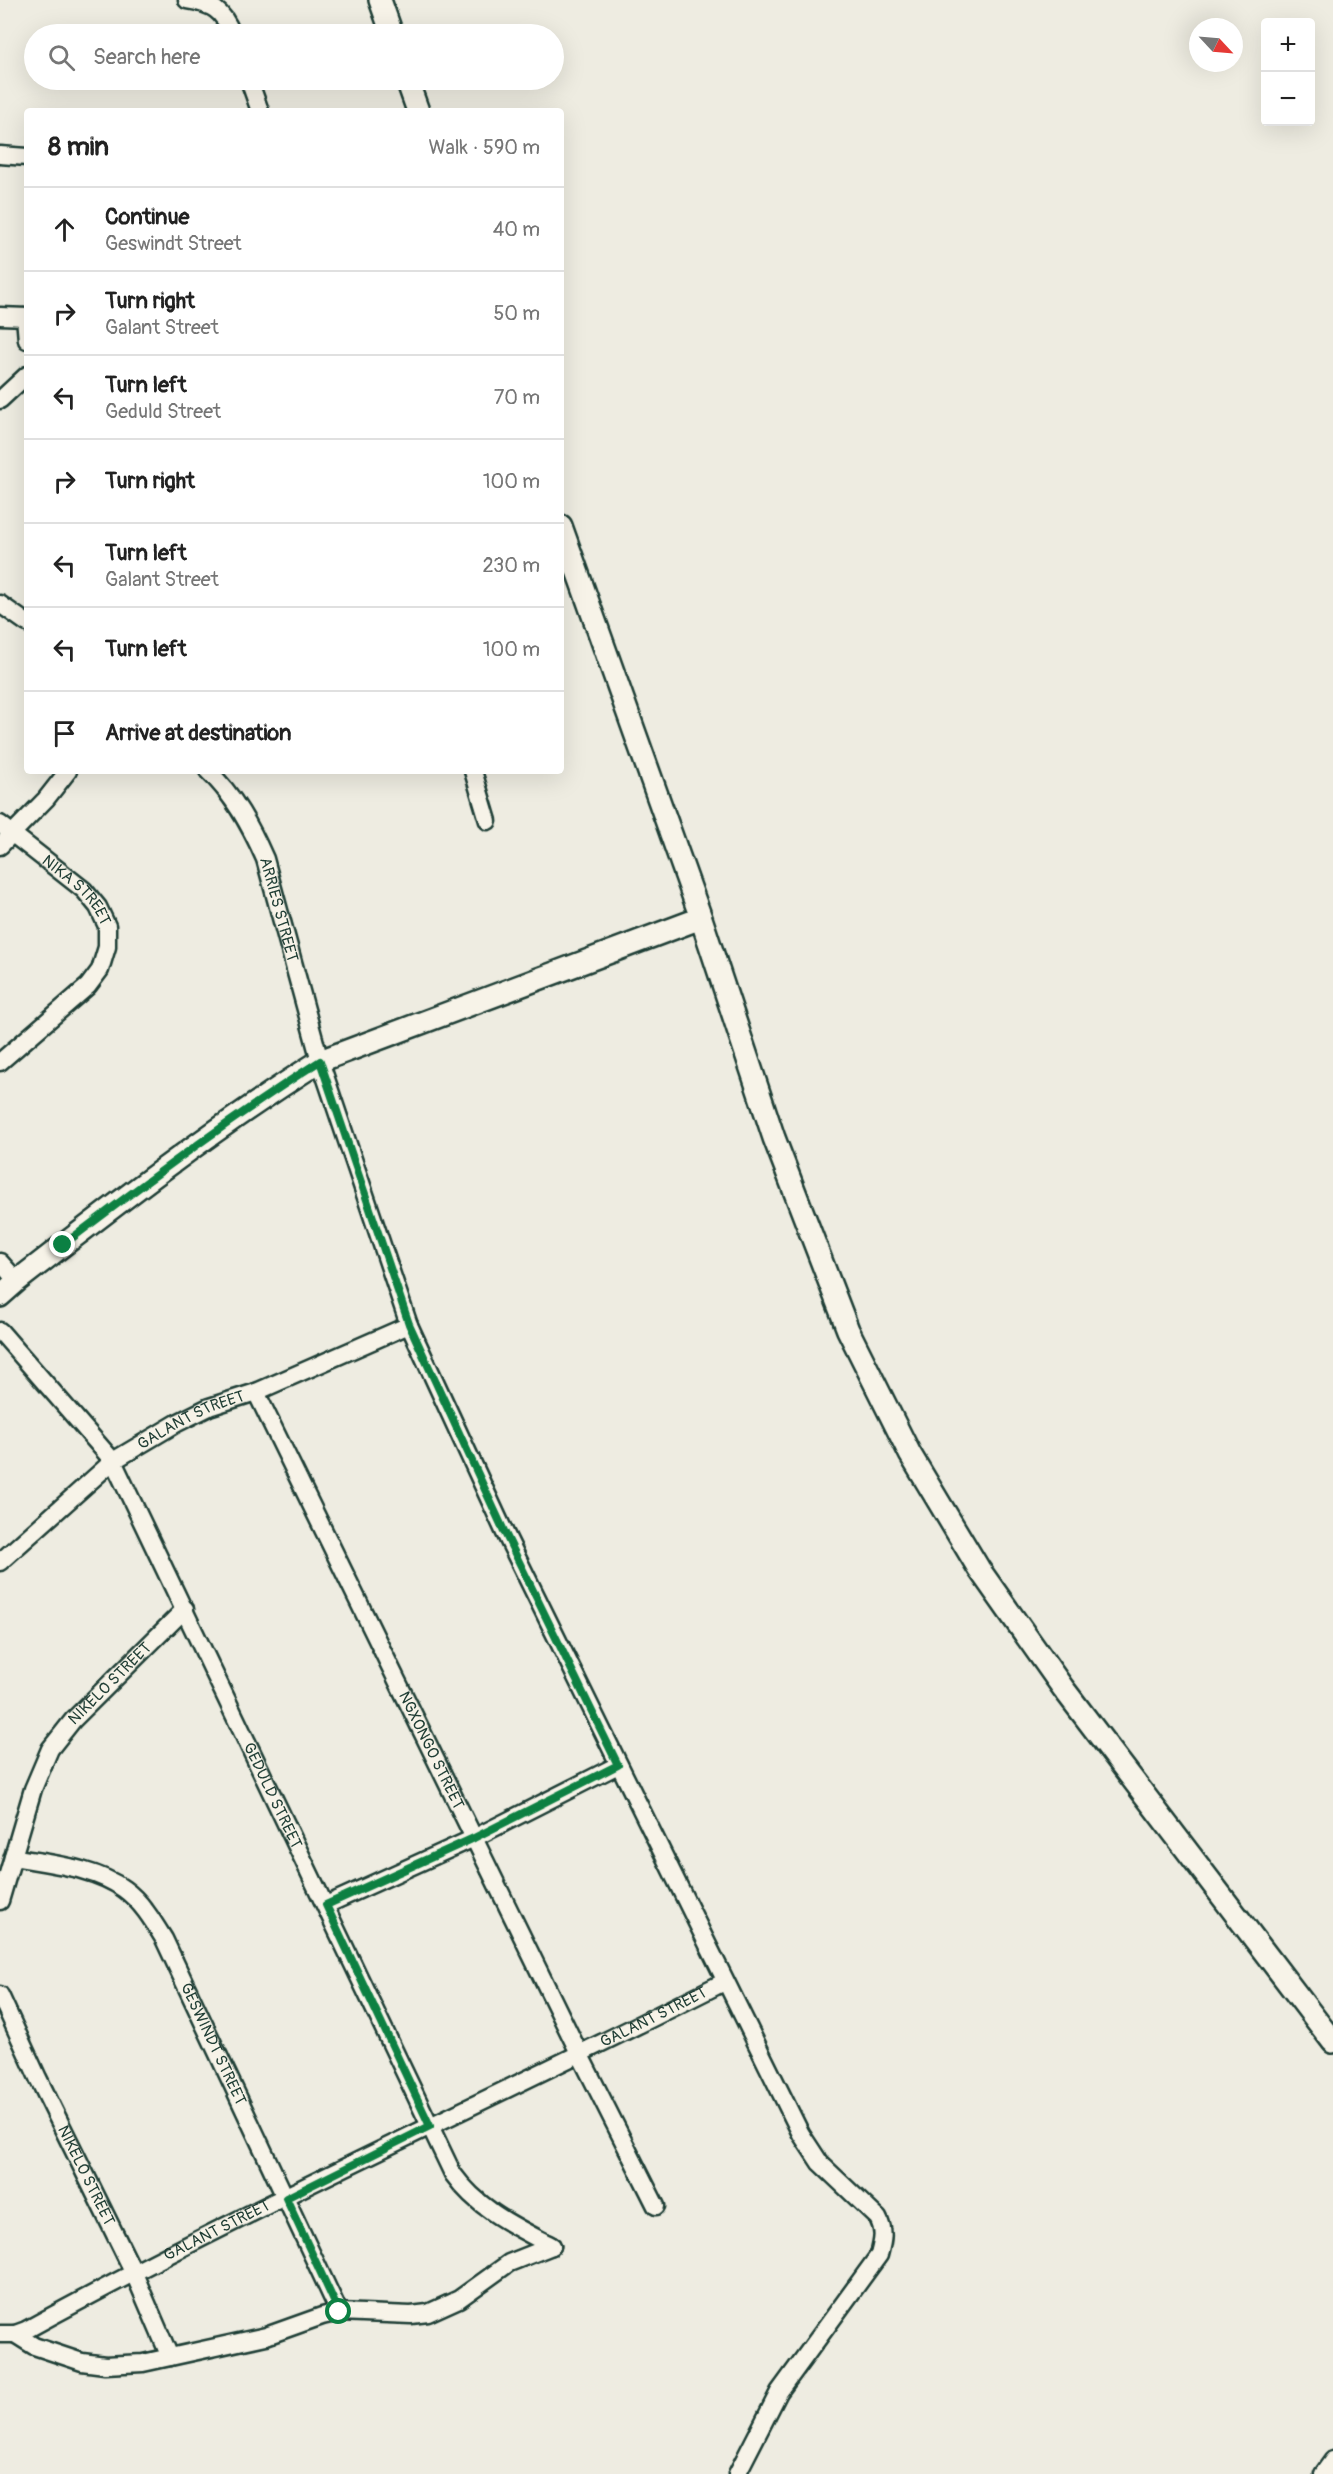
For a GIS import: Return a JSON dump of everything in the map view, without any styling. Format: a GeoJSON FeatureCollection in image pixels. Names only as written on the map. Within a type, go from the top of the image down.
{"type":"FeatureCollection","features":[{"type":"Feature","properties":{"kind":"street"},"geometry":{"type":"LineString","coordinates":[[187,0],[208,4],[226,17],[228,24]]}},
{"type":"Feature","properties":{"kind":"street"},"geometry":{"type":"LineString","coordinates":[[380,0],[388,24]]}},
{"type":"Feature","properties":{"kind":"street"},"geometry":{"type":"LineString","coordinates":[[253,90],[259,108]]}},
{"type":"Feature","properties":{"kind":"street"},"geometry":{"type":"LineString","coordinates":[[411,90],[417,108]]}},
{"type":"Feature","properties":{"kind":"street"},"geometry":{"type":"LineString","coordinates":[[0,155],[24,157]]}},
{"type":"Feature","properties":{"kind":"street"},"geometry":{"type":"LineString","coordinates":[[0,316],[24,317]]}},
{"type":"Feature","properties":{"kind":"street"},"geometry":{"type":"LineString","coordinates":[[0,400],[24,378]]}},
{"type":"Feature","properties":{"kind":"street"},"geometry":{"type":"LineString","coordinates":[[564,534],[701,918],[774,1138],[848,1330],[910,1454],[979,1569],[1063,1688],[1333,2042]]}},
{"type":"Feature","properties":{"kind":"street"},"geometry":{"type":"LineString","coordinates":[[0,604],[24,621]]}},
{"type":"Feature","properties":{"kind":"street"},"geometry":{"type":"LineString","coordinates":[[0,846],[46,799],[66,774]]}},
{"type":"Feature","properties":{"kind":"street","name":"ARRIES STREET"},"geometry":{"type":"LineString","coordinates":[[211,774],[238,807],[265,859],[320,1061]]}},
{"type":"Feature","properties":{"kind":"street"},"geometry":{"type":"LineString","coordinates":[[474,774],[488,821]]}},
{"type":"Feature","properties":{"kind":"street","name":"NIKA STREET"},"geometry":{"type":"LineString","coordinates":[[0,824],[84,890],[98,907],[107,926],[107,947],[100,970],[88,986],[0,1062]]}},
{"type":"Feature","properties":{"kind":"street"},"geometry":{"type":"LineString","coordinates":[[0,1296],[186,1151],[264,1096],[320,1061],[701,918]]}},
{"type":"Feature","properties":{"kind":"street","name":"GALANT STREET"},"geometry":{"type":"LineString","coordinates":[[320,1061],[409,1324],[504,1531],[724,1982],[807,2144],[820,2163],[878,2218],[883,2228],[879,2255],[779,2392],[737,2474]]}},
{"type":"Feature","properties":{"kind":"street"},"geometry":{"type":"LineString","coordinates":[[0,1262],[17,1281]]}},
{"type":"Feature","properties":{"kind":"street","name":"GALANT STREET"},"geometry":{"type":"LineString","coordinates":[[0,1562],[113,1461],[193,1414],[256,1392],[409,1324]]}},
{"type":"Feature","properties":{"kind":"street","name":"GEDULD STREET"},"geometry":{"type":"LineString","coordinates":[[0,1331],[113,1461],[453,2174],[465,2190],[495,2216],[552,2246],[509,2263],[459,2299],[428,2313],[411,2315],[339,2312]]}},
{"type":"Feature","properties":{"kind":"street","name":"NGXONGO STREET"},"geometry":{"type":"LineString","coordinates":[[256,1392],[656,2206]]}},
{"type":"Feature","properties":{"kind":"street","name":"NIKELO STREET"},"geometry":{"type":"LineString","coordinates":[[0,1901],[33,1789],[50,1749],[73,1720],[185,1609]]}},
{"type":"Feature","properties":{"kind":"street"},"geometry":{"type":"LineString","coordinates":[[326,1905],[474,1838],[618,1765]]}},
{"type":"Feature","properties":{"kind":"street","name":"GESWINDT STREET"},"geometry":{"type":"LineString","coordinates":[[13,1857],[89,1873],[124,1889],[139,1903],[164,1939],[339,2312]]}},
{"type":"Feature","properties":{"kind":"street","name":"GALANT STREET"},"geometry":{"type":"LineString","coordinates":[[7,2334],[26,2330],[133,2271],[580,2055],[724,1982]]}},
{"type":"Feature","properties":{"kind":"street","name":"NIKELO STREET"},"geometry":{"type":"LineString","coordinates":[[0,1995],[133,2271],[170,2357]]}},
{"type":"Feature","properties":{"kind":"street"},"geometry":{"type":"LineString","coordinates":[[7,2334],[82,2362],[122,2364],[170,2357],[266,2336],[339,2312]]}},
{"type":"Feature","properties":{"kind":"street"},"geometry":{"type":"LineString","coordinates":[[1323,2474],[1333,2460]]}},
{"type":"Feature","properties":{"kind":"route"},"geometry":{"type":"LineString","coordinates":[[63,1245],[186,1151],[264,1096],[320,1061],[409,1324],[504,1531],[618,1765],[474,1838],[326,1905],[430,2126],[286,2198],[339,2312]]}}]}
